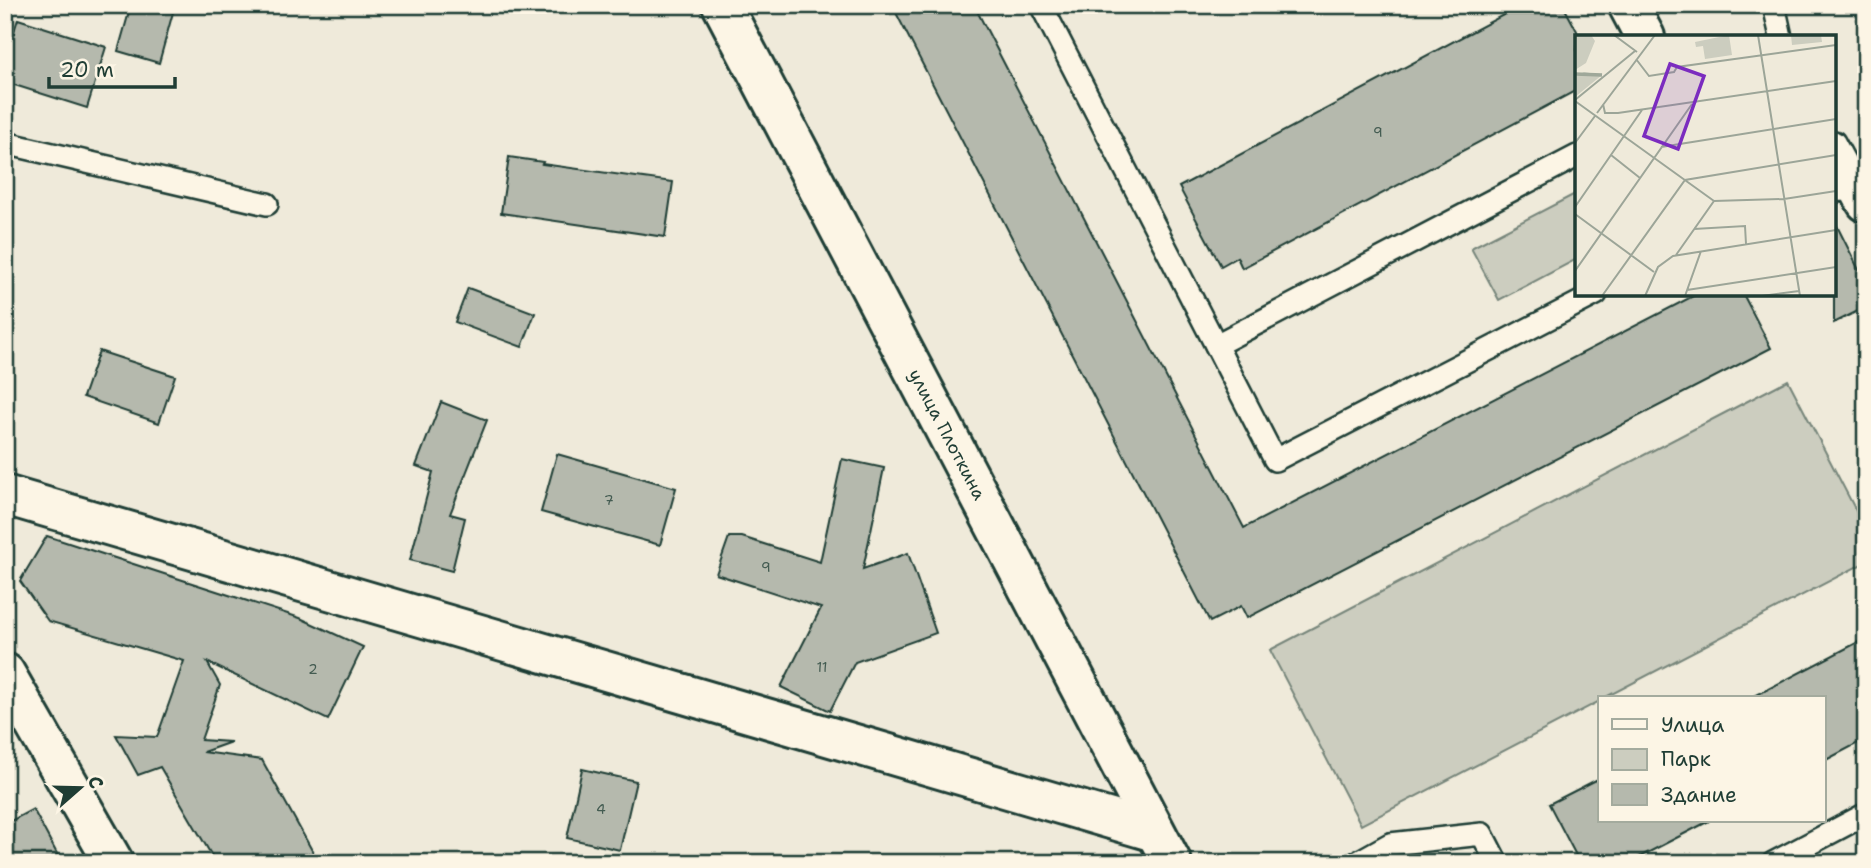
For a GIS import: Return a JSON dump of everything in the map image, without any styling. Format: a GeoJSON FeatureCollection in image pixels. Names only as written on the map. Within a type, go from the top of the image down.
{"type":"FeatureCollection","features":[{"type":"Feature","properties":{"kind":"street","name":"улица Плоткина"},"geometry":{"type":"LineString","coordinates":[[722,5],[1164,848]]}},
{"type":"Feature","properties":{"kind":"street"},"geometry":{"type":"LineString","coordinates":[[1628,5],[1644,35]]}},
{"type":"Feature","properties":{"kind":"street"},"geometry":{"type":"LineString","coordinates":[[5,495],[1164,848]]}},
{"type":"Feature","properties":{"kind":"street"},"geometry":{"type":"LineString","coordinates":[[5,673],[114,863]]}},
{"type":"Feature","properties":{"kind":"lane"},"geometry":{"type":"LineString","coordinates":[[1041,5],[1275,460],[1592,296]]}},
{"type":"Feature","properties":{"kind":"lane"},"geometry":{"type":"LineString","coordinates":[[1774,5],[1782,35]]}},
{"type":"Feature","properties":{"kind":"lane"},"geometry":{"type":"LineString","coordinates":[[5,143],[267,204]]}},
{"type":"Feature","properties":{"kind":"lane"},"geometry":{"type":"LineString","coordinates":[[1836,148],[1851,189]]}},
{"type":"Feature","properties":{"kind":"lane"},"geometry":{"type":"LineString","coordinates":[[1216,345],[1575,157]]}},
{"type":"Feature","properties":{"kind":"lane"},"geometry":{"type":"LineString","coordinates":[[1773,863],[1866,814]]}},
{"type":"Feature","properties":{"kind":"lane"},"geometry":{"type":"LineString","coordinates":[[1356,863],[1390,844],[1482,834],[1497,863]]}},
{"type":"Feature","properties":{"kind":"green space"},"geometry":{"type":"Polygon","coordinates":[[[1575,194],[1575,260],[1499,300],[1471,248],[1575,194]]]}},
{"type":"Feature","properties":{"kind":"green space"},"geometry":{"type":"Polygon","coordinates":[[[1788,380],[1866,530],[1866,562],[1608,696],[1598,696],[1598,702],[1361,825],[1270,650],[1788,380]]]}},
{"type":"Feature","properties":{"kind":"building"},"geometry":{"type":"Polygon","coordinates":[[[131,5],[175,5],[159,63],[118,51],[131,5]]]}},
{"type":"Feature","properties":{"kind":"building"},"geometry":{"type":"Polygon","coordinates":[[[892,5],[974,5],[1244,528],[1693,296],[1744,296],[1771,348],[1247,618],[1241,606],[1210,622],[892,5]]]}},
{"type":"Feature","properties":{"kind":"building"},"geometry":{"type":"Polygon","coordinates":[[[1522,5],[1563,5],[1577,31],[1575,91],[1242,268],[1237,257],[1221,266],[1179,187],[1522,5]]]}},
{"type":"Feature","properties":{"kind":"building"},"geometry":{"type":"Polygon","coordinates":[[[18,19],[106,47],[87,108],[5,82],[5,59],[18,19]]]}},
{"type":"Feature","properties":{"kind":"building"},"geometry":{"type":"Polygon","coordinates":[[[509,157],[673,182],[665,237],[501,213],[509,157]]]}},
{"type":"Feature","properties":{"kind":"building"},"geometry":{"type":"Polygon","coordinates":[[[1836,224],[1866,284],[1866,307],[1834,323],[1836,224]]]}},
{"type":"Feature","properties":{"kind":"building"},"geometry":{"type":"Polygon","coordinates":[[[468,288],[535,313],[522,347],[455,322],[468,288]]]}},
{"type":"Feature","properties":{"kind":"building"},"geometry":{"type":"Polygon","coordinates":[[[99,351],[175,376],[159,423],[83,397],[99,351]]]}},
{"type":"Feature","properties":{"kind":"building"},"geometry":{"type":"Polygon","coordinates":[[[441,402],[487,420],[450,514],[465,518],[452,571],[410,560],[433,472],[416,466],[441,402]]]}},
{"type":"Feature","properties":{"kind":"building"},"geometry":{"type":"Polygon","coordinates":[[[557,454],[676,488],[660,545],[541,512],[557,454]]]}},
{"type":"Feature","properties":{"kind":"building"},"geometry":{"type":"Polygon","coordinates":[[[842,459],[884,468],[863,569],[908,553],[936,633],[855,662],[830,711],[781,687],[821,608],[716,574],[729,537],[742,537],[820,562],[842,459]]]}},
{"type":"Feature","properties":{"kind":"building"},"geometry":{"type":"Polygon","coordinates":[[[47,536],[300,618],[363,647],[328,720],[207,662],[220,685],[201,740],[231,742],[203,752],[262,760],[319,863],[216,863],[160,767],[138,775],[116,735],[157,737],[184,661],[48,621],[20,581],[47,536]]]}},
{"type":"Feature","properties":{"kind":"building"},"geometry":{"type":"Polygon","coordinates":[[[1866,638],[1866,739],[1826,760],[1826,696],[1755,696],[1866,638]]]}},
{"type":"Feature","properties":{"kind":"building"},"geometry":{"type":"Polygon","coordinates":[[[582,769],[636,781],[620,850],[567,838],[582,769]]]}},
{"type":"Feature","properties":{"kind":"building"},"geometry":{"type":"Polygon","coordinates":[[[1598,779],[1598,822],[1707,822],[1628,863],[1580,863],[1549,804],[1598,779]]]}},
{"type":"Feature","properties":{"kind":"building"},"geometry":{"type":"Polygon","coordinates":[[[33,809],[62,863],[5,863],[5,824],[33,809]]]}}]}
